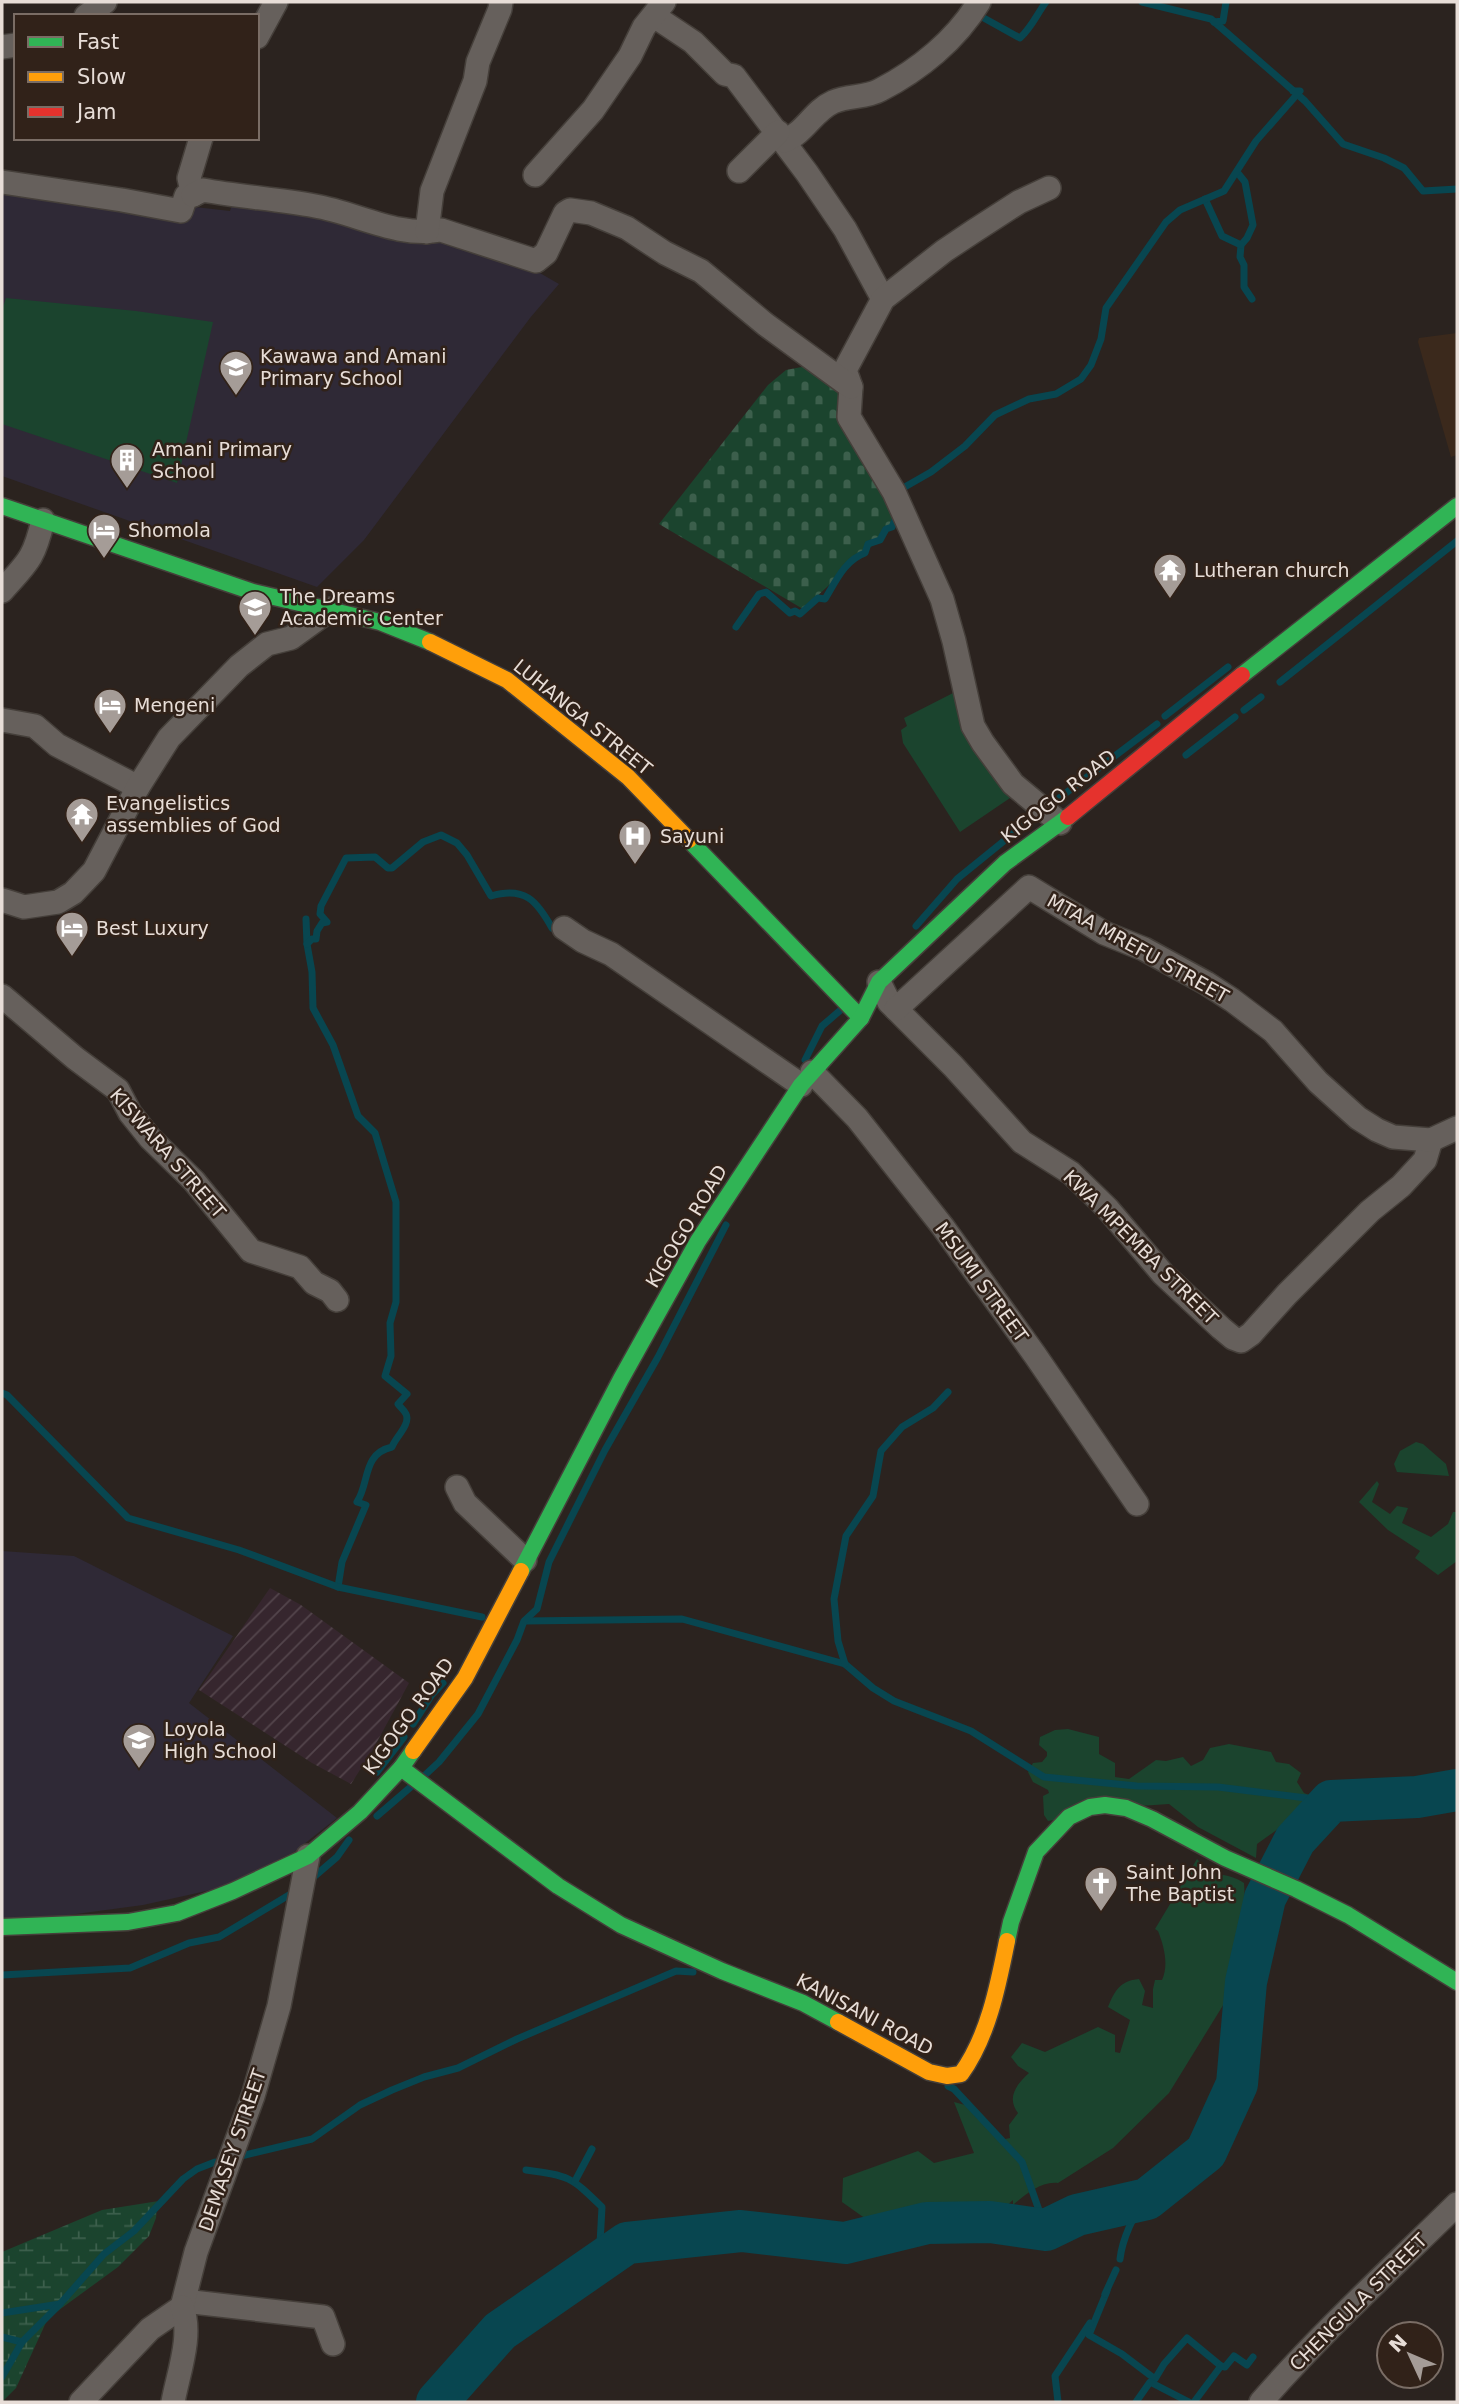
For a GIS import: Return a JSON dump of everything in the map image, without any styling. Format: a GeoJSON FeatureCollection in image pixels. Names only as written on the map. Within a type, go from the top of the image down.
{"type":"FeatureCollection","features":[{"type":"Feature","properties":{"kind":"street"},"geometry":{"type":"LineString","coordinates":[[89,14],[105,2]]}},
{"type":"Feature","properties":{"kind":"street"},"geometry":{"type":"LineString","coordinates":[[259,33],[276,2]]}},
{"type":"Feature","properties":{"kind":"street"},"geometry":{"type":"LineString","coordinates":[[428,232],[432,191],[475,81],[478,62],[500,9],[500,2]]}},
{"type":"Feature","properties":{"kind":"street"},"geometry":{"type":"LineString","coordinates":[[739,171],[781,136],[795,136],[818,112],[834,101],[881,90],[932,56],[949,40],[979,2]]}},
{"type":"Feature","properties":{"kind":"street"},"geometry":{"type":"LineString","coordinates":[[535,175],[593,110],[630,56],[644,27],[659,9],[725,74],[734,76],[781,136],[845,229],[883,299]]}},
{"type":"Feature","properties":{"kind":"street"},"geometry":{"type":"LineString","coordinates":[[193,195],[189,178],[200,140]]}},
{"type":"Feature","properties":{"kind":"street"},"geometry":{"type":"LineString","coordinates":[[2,182],[181,211],[186,196],[204,190],[318,206],[369,222],[428,232],[440,230],[536,261],[546,253],[565,213],[570,210],[591,213],[627,228],[665,253],[701,271],[765,324],[851,387]]}},
{"type":"Feature","properties":{"kind":"street"},"geometry":{"type":"LineString","coordinates":[[1049,188],[1019,202],[974,230],[883,299],[845,370],[851,387],[849,416],[894,492],[942,599],[973,726],[1013,784],[1060,823]]}},
{"type":"Feature","properties":{"kind":"street","name":"LUHANGA STREET"},"geometry":{"type":"LineString","coordinates":[[2,506],[253,592],[331,608],[380,622],[430,642],[507,680],[628,777],[861,1018]]}},
{"type":"Feature","properties":{"kind":"street","name":"KIGOGO ROAD"},"geometry":{"type":"LineString","coordinates":[[2,1927],[128,1922],[177,1913],[233,1892],[308,1856],[360,1812],[401,1768],[465,1678],[621,1379],[698,1241],[807,1079],[861,1018],[878,982],[1005,863],[1060,823],[1317,615],[1457,506]]}},
{"type":"Feature","properties":{"kind":"street"},"geometry":{"type":"LineString","coordinates":[[2,591],[29,562],[36,550],[44,520]]}},
{"type":"Feature","properties":{"kind":"street"},"geometry":{"type":"LineString","coordinates":[[2,900],[24,907],[58,902],[73,893],[94,872],[138,787],[169,738],[239,666],[267,644],[291,638],[331,608]]}},
{"type":"Feature","properties":{"kind":"street"},"geometry":{"type":"LineString","coordinates":[[2,720],[35,726],[57,745],[138,787]]}},
{"type":"Feature","properties":{"kind":"street"},"geometry":{"type":"LineString","coordinates":[[1005,863],[1029,887]]}},
{"type":"Feature","properties":{"kind":"street","name":"MTAA MREFU STREET"},"geometry":{"type":"LineString","coordinates":[[897,1009],[1029,887],[1104,933],[1153,954],[1232,1000],[1273,1031],[1318,1082],[1358,1118],[1377,1130],[1393,1137],[1431,1140],[1457,1128]]}},
{"type":"Feature","properties":{"kind":"street","name":"MSUMI STREET"},"geometry":{"type":"LineString","coordinates":[[564,928],[583,941],[611,954],[807,1079],[857,1118],[943,1227],[1137,1504]]}},
{"type":"Feature","properties":{"kind":"street","name":"KWA MPEMBA STREET"},"geometry":{"type":"LineString","coordinates":[[878,982],[889,1002],[953,1066],[1022,1142],[1079,1180],[1107,1208],[1163,1274],[1221,1328],[1241,1341],[1251,1334],[1370,1211],[1401,1186],[1425,1160],[1431,1140]]}},
{"type":"Feature","properties":{"kind":"street","name":"KISWARA STREET"},"geometry":{"type":"LineString","coordinates":[[2,996],[75,1058],[118,1090],[130,1114],[150,1138],[194,1181],[251,1251],[300,1267],[314,1283],[330,1291],[337,1300]]}},
{"type":"Feature","properties":{"kind":"street"},"geometry":{"type":"LineString","coordinates":[[457,1487],[465,1503],[525,1560]]}},
{"type":"Feature","properties":{"kind":"street","name":"KANISANI ROAD"},"geometry":{"type":"LineString","coordinates":[[401,1768],[558,1886],[621,1925],[722,1971],[803,2003],[908,2063],[947,2076],[961,2074],[971,2060],[999,1981],[1012,1922],[1036,1852],[1069,1817],[1090,1807],[1105,1805],[1126,1808],[1152,1819],[1225,1858],[1348,1915],[1457,1982]]}},
{"type":"Feature","properties":{"kind":"street","name":"DEMASEY STREET"},"geometry":{"type":"LineString","coordinates":[[173,2402],[184,2347],[186,2324],[183,2304],[196,2252],[253,2096],[279,2006],[308,1856]]}},
{"type":"Feature","properties":{"kind":"street","name":"CHENGULA STREET"},"geometry":{"type":"LineString","coordinates":[[1261,2402],[1319,2337],[1457,2204]]}},
{"type":"Feature","properties":{"kind":"street"},"geometry":{"type":"LineString","coordinates":[[81,2402],[150,2329],[183,2304],[323,2317],[333,2344]]}},
{"type":"Feature","properties":{"kind":"shaded area","name":"Kawawa and Amani Primary School"},"geometry":{"type":"Polygon","coordinates":[[[2,185],[230,211],[233,202],[369,222],[519,261],[559,284],[530,318],[364,540],[317,587],[2,476],[2,185]]]}},
{"type":"Feature","properties":{"kind":"shaded area"},"geometry":{"type":"Polygon","coordinates":[[[1457,333],[1457,455],[1451,457],[1418,342],[1419,338],[1457,333]]]}},
{"type":"Feature","properties":{"kind":"shaded area","name":"Loyola High School"},"geometry":{"type":"Polygon","coordinates":[[[2,1551],[74,1556],[233,1636],[189,1703],[337,1818],[294,1852],[220,1888],[143,1905],[2,1924],[2,1551]]]}},
{"type":"Feature","properties":{"kind":"shaded area"},"geometry":{"type":"Polygon","coordinates":[[[270,1588],[301,1605],[409,1683],[351,1784],[312,1763],[199,1690],[270,1588]]]}},
{"type":"Feature","properties":{"kind":"green space"},"geometry":{"type":"Polygon","coordinates":[[[6,298],[213,322],[177,483],[2,424],[2,310],[6,298]]]}},
{"type":"Feature","properties":{"kind":"green space"},"geometry":{"type":"Polygon","coordinates":[[[812,365],[843,393],[901,519],[803,609],[659,524],[768,385],[786,370],[812,365]]]}},
{"type":"Feature","properties":{"kind":"green space"},"geometry":{"type":"Polygon","coordinates":[[[955,692],[1013,796],[960,832],[903,743],[901,730],[907,726],[904,718],[955,692]]]}},
{"type":"Feature","properties":{"kind":"green space"},"geometry":{"type":"Polygon","coordinates":[[[1416,1442],[1423,1444],[1446,1464],[1449,1476],[1397,1472],[1394,1464],[1400,1451],[1416,1442]]]}},
{"type":"Feature","properties":{"kind":"green space"},"geometry":{"type":"Polygon","coordinates":[[[1377,1481],[1379,1484],[1372,1502],[1390,1514],[1397,1506],[1408,1508],[1402,1523],[1431,1537],[1448,1524],[1453,1512],[1457,1512],[1457,1561],[1438,1575],[1415,1558],[1420,1551],[1388,1530],[1359,1502],[1377,1481]]]}},
{"type":"Feature","properties":{"kind":"green space"},"geometry":{"type":"Polygon","coordinates":[[[1068,1729],[1099,1737],[1099,1754],[1115,1763],[1115,1777],[1129,1779],[1156,1760],[1183,1757],[1191,1766],[1203,1760],[1210,1748],[1229,1744],[1271,1752],[1276,1762],[1289,1764],[1301,1773],[1297,1782],[1304,1793],[1314,1797],[1314,1810],[1278,1829],[1257,1844],[1256,1858],[1198,1827],[1169,1804],[1048,1821],[1044,1815],[1043,1796],[1049,1793],[1048,1790],[1033,1782],[1028,1772],[1033,1763],[1042,1762],[1047,1756],[1047,1752],[1039,1745],[1040,1737],[1055,1730],[1068,1729]]]}},
{"type":"Feature","properties":{"kind":"green space"},"geometry":{"type":"Polygon","coordinates":[[[1197,1859],[1212,1875],[1229,1876],[1244,1883],[1243,1942],[1233,1971],[1238,1981],[1169,2093],[1113,2148],[1058,2183],[1039,2186],[1013,2205],[1013,2200],[1003,2209],[866,2219],[842,2202],[843,2178],[918,2151],[934,2163],[974,2153],[954,2102],[969,2106],[1001,2140],[1010,2138],[1009,2125],[1018,2113],[1013,2102],[1014,2091],[1029,2073],[1011,2057],[1022,2043],[1045,2052],[1098,2027],[1115,2035],[1115,2052],[1120,2053],[1130,2020],[1108,2007],[1119,1987],[1139,1979],[1145,1991],[1142,2005],[1153,2008],[1155,1980],[1162,1980],[1165,1962],[1162,1943],[1155,1929],[1197,1859]]]}},
{"type":"Feature","properties":{"kind":"green space"},"geometry":{"type":"Polygon","coordinates":[[[165,2200],[157,2209],[149,2236],[118,2267],[48,2318],[16,2388],[2,2402],[2,2252],[102,2210],[165,2200]]]}},
{"type":"Feature","properties":{"kind":"waterway"},"geometry":{"type":"LineString","coordinates":[[982,17],[1020,38],[1046,2]]}},
{"type":"Feature","properties":{"kind":"waterway"},"geometry":{"type":"LineString","coordinates":[[1142,2],[1211,19],[1305,101],[1343,144],[1404,168],[1423,191],[1457,189]]}},
{"type":"Feature","properties":{"kind":"waterway"},"geometry":{"type":"LineString","coordinates":[[1214,22],[1223,21],[1226,2]]}},
{"type":"Feature","properties":{"kind":"waterway"},"geometry":{"type":"LineString","coordinates":[[903,488],[931,472],[965,446],[995,415],[1029,399],[1056,394],[1081,379],[1091,365],[1101,339],[1106,308],[1166,222],[1180,210],[1224,191],[1256,141],[1300,91],[1293,91]]}},
{"type":"Feature","properties":{"kind":"waterway"},"geometry":{"type":"LineString","coordinates":[[1237,172],[1245,182],[1253,225],[1241,245],[1240,257],[1244,265],[1244,287],[1252,299]]}},
{"type":"Feature","properties":{"kind":"waterway"},"geometry":{"type":"LineString","coordinates":[[1205,199],[1222,236],[1241,245]]}},
{"type":"Feature","properties":{"kind":"waterway"},"geometry":{"type":"LineString","coordinates":[[736,627],[759,594],[766,592],[790,613],[795,611],[800,614],[818,598],[825,599],[846,566],[865,553],[868,544],[880,540],[886,529],[892,527],[898,513]]}},
{"type":"Feature","properties":{"kind":"waterway"},"geometry":{"type":"LineString","coordinates":[[1280,682],[1457,541]]}},
{"type":"Feature","properties":{"kind":"waterway"},"geometry":{"type":"LineString","coordinates":[[1165,716],[1228,667]]}},
{"type":"Feature","properties":{"kind":"waterway"},"geometry":{"type":"LineString","coordinates":[[1244,710],[1261,697]]}},
{"type":"Feature","properties":{"kind":"waterway"},"geometry":{"type":"LineString","coordinates":[[1186,755],[1235,717]]}},
{"type":"Feature","properties":{"kind":"waterway"},"geometry":{"type":"LineString","coordinates":[[1058,799],[1157,724]]}},
{"type":"Feature","properties":{"kind":"waterway"},"geometry":{"type":"LineString","coordinates":[[916,926],[957,879],[1040,815]]}},
{"type":"Feature","properties":{"kind":"waterway"},"geometry":{"type":"LineString","coordinates":[[307,944],[316,939],[322,923],[327,922],[320,914],[321,906],[346,858],[375,857],[388,868],[392,868],[423,842],[441,835],[457,843],[467,855],[491,896],[513,893],[529,898],[541,910],[552,928]]}},
{"type":"Feature","properties":{"kind":"waterway"},"geometry":{"type":"LineString","coordinates":[[306,919],[313,1008],[333,1045],[358,1116],[375,1133],[396,1202],[396,1302],[390,1323],[391,1356],[385,1376],[407,1394],[398,1404],[406,1414],[405,1426],[392,1447],[376,1456],[368,1470],[357,1502],[366,1505],[342,1562],[338,1587]]}},
{"type":"Feature","properties":{"kind":"waterway"},"geometry":{"type":"LineString","coordinates":[[805,1060],[822,1026],[843,1008]]}},
{"type":"Feature","properties":{"kind":"waterway"},"geometry":{"type":"LineString","coordinates":[[425,1775],[478,1714],[517,1640],[524,1621],[537,1609],[549,1562],[605,1450],[658,1357],[726,1225]]}},
{"type":"Feature","properties":{"kind":"waterway"},"geometry":{"type":"LineString","coordinates":[[845,1664],[838,1641],[834,1599],[846,1536],[873,1496],[881,1451],[902,1427],[933,1408],[948,1392]]}},
{"type":"Feature","properties":{"kind":"waterway"},"geometry":{"type":"LineString","coordinates":[[2,1393],[7,1395],[128,1518],[239,1550],[338,1587],[482,1617]]}},
{"type":"Feature","properties":{"kind":"waterway"},"geometry":{"type":"LineString","coordinates":[[525,1621],[682,1619],[845,1664],[873,1688],[894,1701],[971,1731],[1044,1777],[1137,1786],[1218,1787],[1331,1801]]}},
{"type":"Feature","properties":{"kind":"waterway"},"geometry":{"type":"LineString","coordinates":[[413,1724],[443,1683]]}},
{"type":"Feature","properties":{"kind":"waterway"},"geometry":{"type":"LineString","coordinates":[[377,1772],[404,1737]]}},
{"type":"Feature","properties":{"kind":"waterway"},"geometry":{"type":"LineString","coordinates":[[377,1816],[413,1785]]}},
{"type":"Feature","properties":{"kind":"waterway"},"geometry":{"type":"LineString","coordinates":[[437,2402],[500,2331],[627,2243],[741,2231],[845,2243],[927,2223],[990,2222],[1046,2230],[1077,2215],[1147,2199],[1206,2152],[1237,2084],[1246,1982],[1265,1898],[1295,1840],[1331,1801],[1417,1797],[1457,1790]]}},
{"type":"Feature","properties":{"kind":"waterway"},"geometry":{"type":"LineString","coordinates":[[309,1881],[337,1857],[349,1840]]}},
{"type":"Feature","properties":{"kind":"waterway"},"geometry":{"type":"LineString","coordinates":[[2,1975],[130,1968],[189,1943],[219,1937],[294,1892]]}},
{"type":"Feature","properties":{"kind":"waterway"},"geometry":{"type":"LineString","coordinates":[[241,2156],[312,2139],[360,2105],[392,2090],[424,2077],[458,2068],[517,2039],[676,1971],[693,1972]]}},
{"type":"Feature","properties":{"kind":"waterway"},"geometry":{"type":"LineString","coordinates":[[948,2086],[954,2089],[1022,2162],[1046,2230]]}},
{"type":"Feature","properties":{"kind":"waterway"},"geometry":{"type":"LineString","coordinates":[[575,2181],[592,2149]]}},
{"type":"Feature","properties":{"kind":"waterway"},"geometry":{"type":"LineString","coordinates":[[2,2377],[22,2342],[104,2254],[134,2231],[183,2179],[197,2169],[215,2162]]}},
{"type":"Feature","properties":{"kind":"waterway"},"geometry":{"type":"LineString","coordinates":[[526,2170],[568,2179],[602,2207],[599,2262]]}},
{"type":"Feature","properties":{"kind":"waterway"},"geometry":{"type":"LineString","coordinates":[[1120,2259],[1129,2227],[1147,2199]]}},
{"type":"Feature","properties":{"kind":"waterway"},"geometry":{"type":"LineString","coordinates":[[1105,2294],[1116,2270]]}},
{"type":"Feature","properties":{"kind":"waterway"},"geometry":{"type":"LineString","coordinates":[[1107,2291],[1089,2335],[1122,2354],[1155,2379],[1164,2364],[1187,2338],[1221,2366],[1194,2402]]}},
{"type":"Feature","properties":{"kind":"waterway"},"geometry":{"type":"LineString","coordinates":[[2,2313],[60,2304]]}},
{"type":"Feature","properties":{"kind":"waterway"},"geometry":{"type":"LineString","coordinates":[[1058,2402],[1055,2376],[1090,2323]]}},
{"type":"Feature","properties":{"kind":"waterway"},"geometry":{"type":"LineString","coordinates":[[2,2337],[22,2342]]}},
{"type":"Feature","properties":{"kind":"waterway"},"geometry":{"type":"LineString","coordinates":[[1221,2366],[1225,2367],[1234,2356],[1247,2365],[1253,2357]]}},
{"type":"Feature","properties":{"kind":"waterway"},"geometry":{"type":"LineString","coordinates":[[1136,2402],[1150,2382],[1189,2402]]}},
{"type":"Feature","properties":{"kind":"traffic: fast"},"geometry":{"type":"LineString","coordinates":[[2,506],[253,592],[380,622],[430,642]]}},
{"type":"Feature","properties":{"kind":"traffic: fast"},"geometry":{"type":"LineString","coordinates":[[1242,675],[1457,506]]}},
{"type":"Feature","properties":{"kind":"traffic: fast"},"geometry":{"type":"LineString","coordinates":[[521,1571],[621,1379],[698,1241],[801,1085],[861,1018],[879,982],[1005,863],[1068,817]]}},
{"type":"Feature","properties":{"kind":"traffic: fast"},"geometry":{"type":"LineString","coordinates":[[689,840],[861,1018]]}},
{"type":"Feature","properties":{"kind":"traffic: fast"},"geometry":{"type":"LineString","coordinates":[[2,1927],[128,1922],[177,1913],[233,1891],[308,1856],[360,1812],[413,1751]]}},
{"type":"Feature","properties":{"kind":"traffic: fast"},"geometry":{"type":"LineString","coordinates":[[401,1768],[558,1886],[621,1925],[722,1971],[803,2003],[838,2022]]}},
{"type":"Feature","properties":{"kind":"traffic: fast"},"geometry":{"type":"LineString","coordinates":[[1007,1941],[1036,1852],[1069,1817],[1090,1807],[1105,1805],[1126,1808],[1152,1819],[1225,1858],[1348,1915],[1457,1982]]}},
{"type":"Feature","properties":{"kind":"traffic: slow"},"geometry":{"type":"LineString","coordinates":[[430,642],[507,680],[628,777],[689,840]]}},
{"type":"Feature","properties":{"kind":"traffic: slow"},"geometry":{"type":"LineString","coordinates":[[413,1751],[465,1678],[521,1571]]}},
{"type":"Feature","properties":{"kind":"traffic: slow"},"geometry":{"type":"LineString","coordinates":[[838,2022],[929,2072],[947,2076],[961,2074],[985,2028],[1007,1941]]}},
{"type":"Feature","properties":{"kind":"traffic: jam"},"geometry":{"type":"LineString","coordinates":[[1068,817],[1242,675]]}},
{"type":"Feature","properties":{"kind":"place","name":"Kawawa and Amani Primary School"},"geometry":{"type":"Point","coordinates":[236,397]}},
{"type":"Feature","properties":{"kind":"place","name":"Amani Primary School"},"geometry":{"type":"Point","coordinates":[127,490]}},
{"type":"Feature","properties":{"kind":"place","name":"Shomola"},"geometry":{"type":"Point","coordinates":[104,560]}},
{"type":"Feature","properties":{"kind":"place","name":"Lutheran church"},"geometry":{"type":"Point","coordinates":[1170,600]}},
{"type":"Feature","properties":{"kind":"place","name":"The Dreams Academic Center"},"geometry":{"type":"Point","coordinates":[255,637]}},
{"type":"Feature","properties":{"kind":"place","name":"Mengeni"},"geometry":{"type":"Point","coordinates":[110,735]}},
{"type":"Feature","properties":{"kind":"place","name":"Evangelistics assemblies of God"},"geometry":{"type":"Point","coordinates":[82,844]}},
{"type":"Feature","properties":{"kind":"place","name":"Sayuni"},"geometry":{"type":"Point","coordinates":[635,866]}},
{"type":"Feature","properties":{"kind":"place","name":"Best Luxury"},"geometry":{"type":"Point","coordinates":[72,958]}},
{"type":"Feature","properties":{"kind":"place","name":"Loyola High School"},"geometry":{"type":"Point","coordinates":[139,1770]}},
{"type":"Feature","properties":{"kind":"place","name":"Saint John The Baptist"},"geometry":{"type":"Point","coordinates":[1101,1913]}}]}
